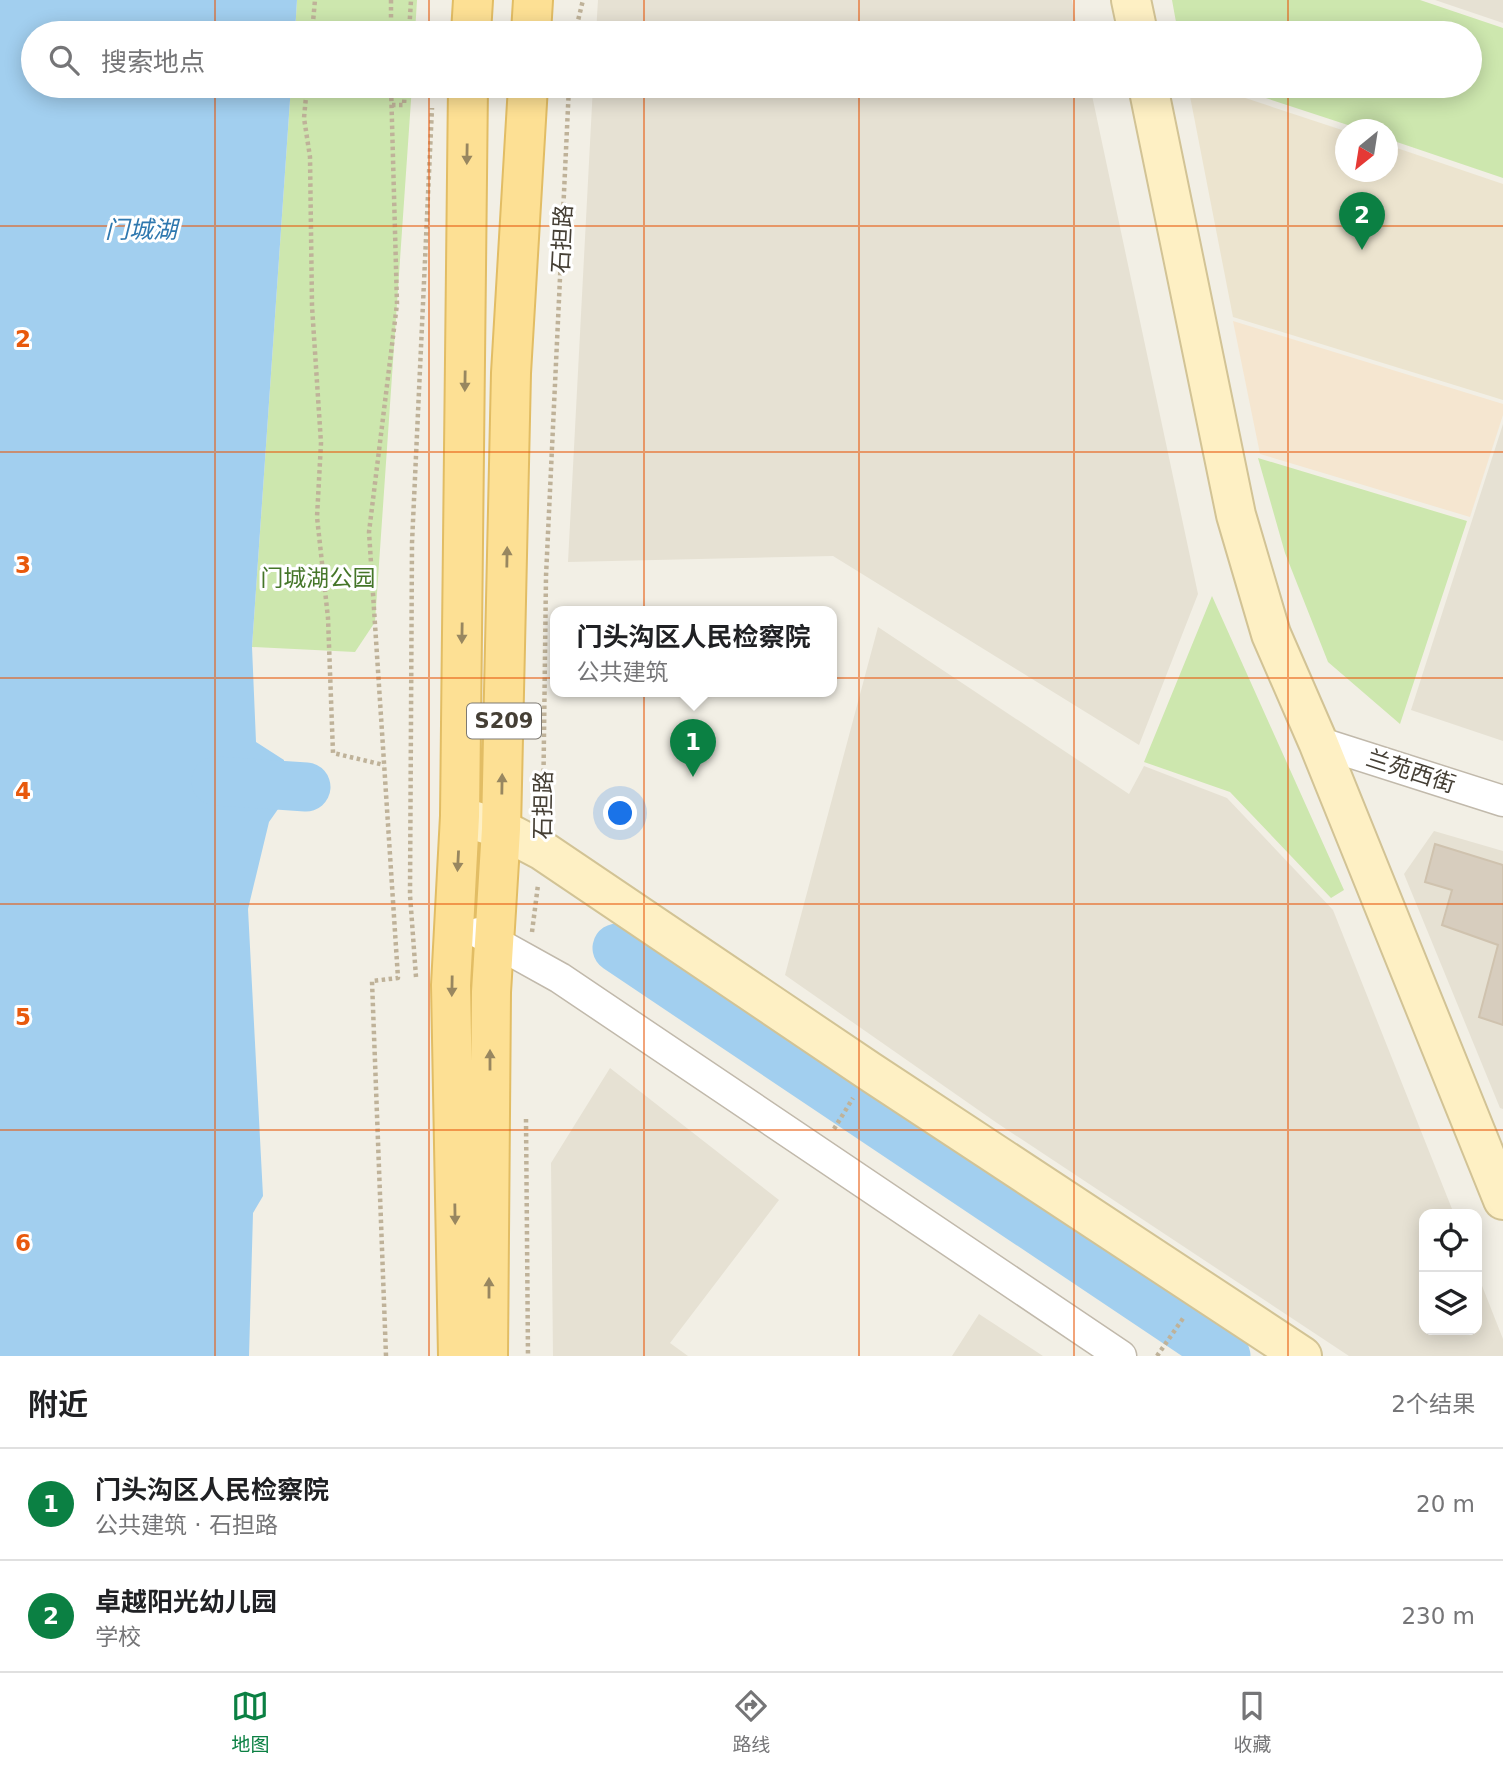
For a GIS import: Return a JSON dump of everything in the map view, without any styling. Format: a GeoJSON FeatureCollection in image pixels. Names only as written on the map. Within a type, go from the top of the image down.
{"type":"FeatureCollection","features":[{"type":"Feature","properties":{"kind":"main road"},"geometry":{"type":"LineString","coordinates":[[472,21],[473,0]]}},
{"type":"Feature","properties":{"kind":"main road"},"geometry":{"type":"LineString","coordinates":[[532,21],[533,0]]}},
{"type":"Feature","properties":{"kind":"main road","name":"S209"},"geometry":{"type":"LineString","coordinates":[[450,98],[460,816],[451,985],[458,1356]]}},
{"type":"Feature","properties":{"kind":"main road","name":"石担路"},"geometry":{"type":"LineString","coordinates":[[488,1356],[494,941],[501,829],[511,373],[527,98]]}},
{"type":"Feature","properties":{"kind":"street"},"geometry":{"type":"LineString","coordinates":[[1131,0],[1135,21]]}},
{"type":"Feature","properties":{"kind":"street"},"geometry":{"type":"LineString","coordinates":[[1150,98],[1236,515],[1271,634],[1318,741],[1503,1200]]}},
{"type":"Feature","properties":{"kind":"street","name":"兰苑西街"},"geometry":{"type":"LineString","coordinates":[[1318,741],[1503,801]]}},
{"type":"Feature","properties":{"kind":"street"},"geometry":{"type":"LineString","coordinates":[[460,816],[501,829],[543,851],[869,1071],[1302,1356]]}},
{"type":"Feature","properties":{"kind":"street"},"geometry":{"type":"LineString","coordinates":[[455,918],[528,960],[1121,1356]]}},
{"type":"Feature","properties":{"kind":"path"},"geometry":{"type":"LineString","coordinates":[[313,21],[315,0]]}},
{"type":"Feature","properties":{"kind":"path"},"geometry":{"type":"LineString","coordinates":[[391,0],[391,21]]}},
{"type":"Feature","properties":{"kind":"path"},"geometry":{"type":"LineString","coordinates":[[410,21],[411,0]]}},
{"type":"Feature","properties":{"kind":"path"},"geometry":{"type":"LineString","coordinates":[[578,21],[583,0]]}},
{"type":"Feature","properties":{"kind":"path"},"geometry":{"type":"LineString","coordinates":[[306,98],[303,118],[310,157],[312,306],[321,443],[317,517],[328,618],[333,753],[384,765]]}},
{"type":"Feature","properties":{"kind":"path"},"geometry":{"type":"LineString","coordinates":[[386,1356],[372,981],[398,978],[369,532],[397,304],[392,98]]}},
{"type":"Feature","properties":{"kind":"path"},"geometry":{"type":"LineString","coordinates":[[392,105],[404,105],[404,98]]}},
{"type":"Feature","properties":{"kind":"path"},"geometry":{"type":"LineString","coordinates":[[416,979],[410,895],[412,543],[449,98]]}},
{"type":"Feature","properties":{"kind":"path","name":"石担路"},"geometry":{"type":"LineString","coordinates":[[528,960],[543,851],[546,576],[568,98]]}},
{"type":"Feature","properties":{"kind":"path"},"geometry":{"type":"LineString","coordinates":[[819,1154],[869,1071]]}},
{"type":"Feature","properties":{"kind":"path"},"geometry":{"type":"LineString","coordinates":[[526,1107],[528,1356]]}},
{"type":"Feature","properties":{"kind":"path"},"geometry":{"type":"LineString","coordinates":[[1157,1356],[1202,1291]]}},
{"type":"Feature","properties":{"kind":"shaded area"},"geometry":{"type":"Polygon","coordinates":[[[598,0],[1072,0],[1076,21],[597,21],[598,0]]]}},
{"type":"Feature","properties":{"kind":"shaded area"},"geometry":{"type":"Polygon","coordinates":[[[1435,0],[1503,0],[1503,23],[1435,0]]]}},
{"type":"Feature","properties":{"kind":"shaded area"},"geometry":{"type":"Polygon","coordinates":[[[592,98],[1093,98],[1198,594],[1139,745],[833,556],[568,562],[592,98]]]}},
{"type":"Feature","properties":{"kind":"shaded area"},"geometry":{"type":"Polygon","coordinates":[[[1190,98],[1245,98],[1335,128],[1335,182],[1398,182],[1398,148],[1503,184],[1503,400],[1233,317],[1190,98]]]}},
{"type":"Feature","properties":{"kind":"shaded area"},"geometry":{"type":"Polygon","coordinates":[[[1233,321],[1503,404],[1503,415],[1470,517],[1260,454],[1233,321]]]}},
{"type":"Feature","properties":{"kind":"shaded area"},"geometry":{"type":"Polygon","coordinates":[[[1503,424],[1503,741],[1411,710],[1503,424]]]}},
{"type":"Feature","properties":{"kind":"shaded area"},"geometry":{"type":"Polygon","coordinates":[[[878,627],[1129,794],[1144,766],[1227,798],[1333,910],[1452,1209],[1419,1209],[1419,1335],[1482,1335],[1482,1286],[1503,1339],[1503,1356],[1349,1356],[997,1123],[785,975],[878,627]]]}},
{"type":"Feature","properties":{"kind":"shaded area"},"geometry":{"type":"Polygon","coordinates":[[[1434,831],[1503,851],[1503,1109],[1500,1108],[1404,874],[1434,831]]]}},
{"type":"Feature","properties":{"kind":"shaded area"},"geometry":{"type":"Polygon","coordinates":[[[610,1068],[779,1200],[670,1343],[688,1356],[553,1356],[551,1163],[610,1068]]]}},
{"type":"Feature","properties":{"kind":"shaded area"},"geometry":{"type":"Polygon","coordinates":[[[979,1314],[1043,1356],[952,1356],[979,1314]]]}},
{"type":"Feature","properties":{"kind":"green space"},"geometry":{"type":"Polygon","coordinates":[[[297,0],[417,0],[416,21],[296,21],[297,0]]]}},
{"type":"Feature","properties":{"kind":"green space"},"geometry":{"type":"Polygon","coordinates":[[[1172,0],[1420,0],[1503,28],[1503,178],[1398,142],[1398,119],[1335,121],[1266,98],[1482,98],[1482,21],[1176,21],[1172,0]]]}},
{"type":"Feature","properties":{"kind":"green space","name":"门城湖公园"},"geometry":{"type":"Polygon","coordinates":[[[290,98],[411,98],[375,622],[355,652],[252,647],[290,98]]]}},
{"type":"Feature","properties":{"kind":"green space"},"geometry":{"type":"Polygon","coordinates":[[[1258,458],[1467,521],[1400,724],[1328,662],[1285,553],[1258,458]]]}},
{"type":"Feature","properties":{"kind":"green space"},"geometry":{"type":"Polygon","coordinates":[[[1212,596],[1344,890],[1331,898],[1230,792],[1144,762],[1212,596]]]}},
{"type":"Feature","properties":{"kind":"water","name":"门城湖"},"geometry":{"type":"Polygon","coordinates":[[[0,0],[297,0],[296,21],[21,21],[21,98],[290,98],[252,647],[256,742],[284,760],[283,802],[269,822],[248,909],[263,1196],[253,1213],[249,1356],[0,1356],[0,0]]]}},
{"type":"Feature","properties":{"kind":"building"},"geometry":{"type":"Polygon","coordinates":[[[1435,844],[1503,865],[1503,1025],[1479,1017],[1498,945],[1442,925],[1452,890],[1425,882],[1435,844]]]}},
{"type":"Feature","properties":{"kind":"waterway"},"geometry":{"type":"LineString","coordinates":[[216,781],[306,787]]}},
{"type":"Feature","properties":{"kind":"waterway"},"geometry":{"type":"LineString","coordinates":[[617,948],[1226,1356]]}},
{"type":"Feature","properties":{"kind":"place","name":"卓越阳光幼儿园"},"geometry":{"type":"Point","coordinates":[1362,250]}},
{"type":"Feature","properties":{"kind":"place","name":"门头沟区人民检察院"},"geometry":{"type":"Point","coordinates":[693,777]}}]}
